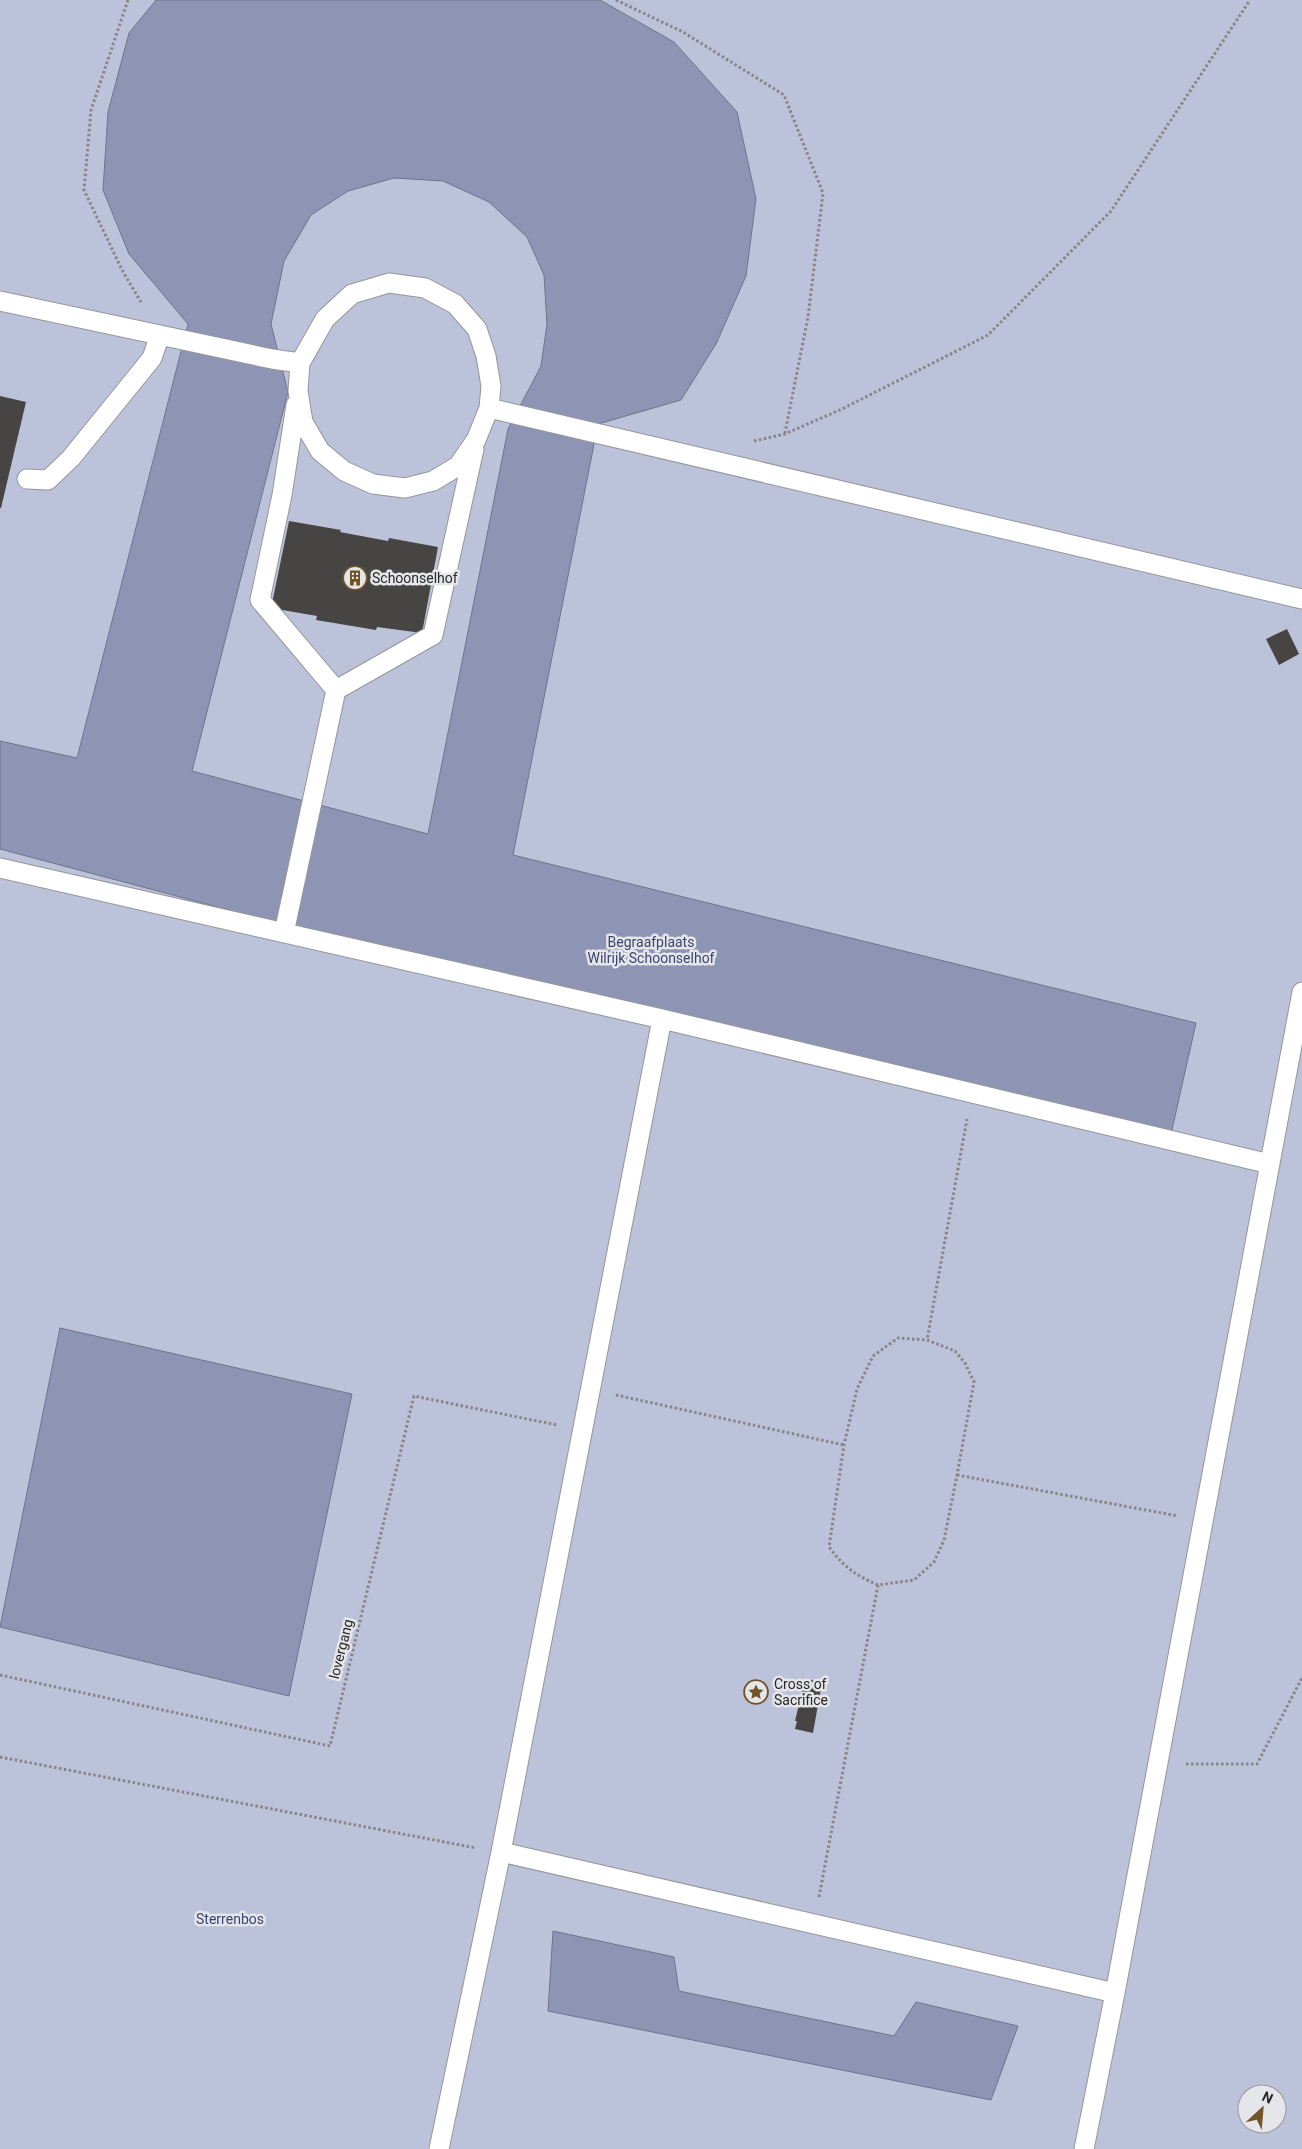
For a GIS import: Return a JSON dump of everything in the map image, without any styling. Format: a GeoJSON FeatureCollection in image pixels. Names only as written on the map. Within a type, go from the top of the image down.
{"type":"FeatureCollection","features":[{"type":"Feature","properties":{"kind":"lane"},"geometry":{"type":"LineString","coordinates":[[284,933],[336,690],[433,635],[476,440],[489,408],[491,386],[486,356],[477,329],[455,304],[425,288],[389,283],[352,294],[325,319],[300,363],[298,391],[282,495],[260,600],[336,690]]}},
{"type":"Feature","properties":{"kind":"lane"},"geometry":{"type":"LineString","coordinates":[[0,301],[272,359],[300,363]]}},
{"type":"Feature","properties":{"kind":"lane"},"geometry":{"type":"LineString","coordinates":[[27,479],[48,480],[72,458],[152,358],[160,335]]}},
{"type":"Feature","properties":{"kind":"lane"},"geometry":{"type":"LineString","coordinates":[[298,391],[303,422],[320,451],[344,472],[373,484],[406,488],[433,481],[458,466],[476,440]]}},
{"type":"Feature","properties":{"kind":"lane"},"geometry":{"type":"LineString","coordinates":[[489,408],[1302,599]]}},
{"type":"Feature","properties":{"kind":"lane"},"geometry":{"type":"LineString","coordinates":[[0,868],[662,1019],[1270,1164]]}},
{"type":"Feature","properties":{"kind":"lane"},"geometry":{"type":"LineString","coordinates":[[1084,2149],[1116,1993],[1202,1520],[1270,1164],[1297,1044],[1302,992]]}},
{"type":"Feature","properties":{"kind":"lane"},"geometry":{"type":"LineString","coordinates":[[439,2149],[501,1852],[662,1019]]}},
{"type":"Feature","properties":{"kind":"lane"},"geometry":{"type":"LineString","coordinates":[[501,1852],[1116,1993]]}},
{"type":"Feature","properties":{"kind":"path"},"geometry":{"type":"LineString","coordinates":[[128,0],[91,110],[84,190],[122,270],[160,335]]}},
{"type":"Feature","properties":{"kind":"path"},"geometry":{"type":"LineString","coordinates":[[616,0],[683,32],[784,95],[823,193],[808,317],[785,434]]}},
{"type":"Feature","properties":{"kind":"path"},"geometry":{"type":"LineString","coordinates":[[749,443],[785,434],[842,409],[988,335],[1111,211],[1250,0]]}},
{"type":"Feature","properties":{"kind":"path"},"geometry":{"type":"LineString","coordinates":[[927,1340],[968,1114]]}},
{"type":"Feature","properties":{"kind":"path"},"geometry":{"type":"LineString","coordinates":[[898,1338],[927,1340],[955,1351],[965,1363],[974,1382],[944,1540],[934,1562],[914,1580],[878,1585],[855,1575],[829,1547],[844,1445],[857,1389],[873,1356],[898,1338]]}},
{"type":"Feature","properties":{"kind":"path"},"geometry":{"type":"LineString","coordinates":[[591,1390],[844,1445]]}},
{"type":"Feature","properties":{"kind":"path","name":"lovergang"},"geometry":{"type":"LineString","coordinates":[[0,1675],[330,1746],[414,1396],[582,1430]]}},
{"type":"Feature","properties":{"kind":"path"},"geometry":{"type":"LineString","coordinates":[[957,1475],[1202,1520]]}},
{"type":"Feature","properties":{"kind":"path"},"geometry":{"type":"LineString","coordinates":[[814,1924],[878,1585]]}},
{"type":"Feature","properties":{"kind":"path"},"geometry":{"type":"LineString","coordinates":[[1158,1764],[1257,1764],[1302,1678]]}},
{"type":"Feature","properties":{"kind":"path"},"geometry":{"type":"LineString","coordinates":[[0,1757],[501,1852]]}},
{"type":"Feature","properties":{"kind":"green space","name":"Begraafplaats Wilrijk Schoonselhof"},"geometry":{"type":"Polygon","coordinates":[[[0,0],[1302,0],[1302,2149],[0,2149],[0,0]]]}},
{"type":"Feature","properties":{"kind":"shaded area"},"geometry":{"type":"Polygon","coordinates":[[[156,0],[600,0],[674,42],[737,112],[756,199],[746,276],[716,344],[681,400],[598,424],[513,855],[1196,1023],[1169,1143],[319,934],[0,849],[0,741],[77,758],[188,324],[129,254],[103,190],[108,112],[129,33],[156,0]],[[394,178],[348,191],[311,215],[284,261],[271,324],[288,392],[192,771],[428,834],[508,429],[541,366],[547,324],[544,275],[527,237],[489,202],[443,181],[394,178]]]}},
{"type":"Feature","properties":{"kind":"shaded area"},"geometry":{"type":"Polygon","coordinates":[[[60,1328],[352,1394],[289,1696],[0,1627],[60,1328]]]}},
{"type":"Feature","properties":{"kind":"shaded area"},"geometry":{"type":"Polygon","coordinates":[[[553,1931],[674,1957],[679,1991],[894,2036],[916,2002],[1018,2026],[991,2100],[548,2011],[553,1931]]]}},
{"type":"Feature","properties":{"kind":"building"},"geometry":{"type":"Polygon","coordinates":[[[0,396],[26,402],[1,508],[0,508],[0,396]]]}},
{"type":"Feature","properties":{"kind":"building","name":"Schoonselhof"},"geometry":{"type":"Polygon","coordinates":[[[289,521],[388,541],[389,538],[438,547],[422,633],[377,627],[376,630],[316,620],[317,616],[271,608],[289,521]]]}},
{"type":"Feature","properties":{"kind":"building"},"geometry":{"type":"Polygon","coordinates":[[[1287,629],[1299,654],[1279,665],[1266,639],[1287,629]]]}},
{"type":"Feature","properties":{"kind":"building"},"geometry":{"type":"Polygon","coordinates":[[[805,1679],[822,1682],[813,1733],[795,1729],[797,1721],[795,1721],[805,1679]]]}},
{"type":"Feature","properties":{"kind":"place","name":"Schoonselhof"},"geometry":{"type":"Point","coordinates":[355,578]}},
{"type":"Feature","properties":{"kind":"place","name":"Cross of Sacrifice"},"geometry":{"type":"Point","coordinates":[756,1692]}},
{"type":"Feature","properties":{"kind":"park label","name":"Sterrenbos"},"geometry":{"type":"Point","coordinates":[230,1919]}}]}
